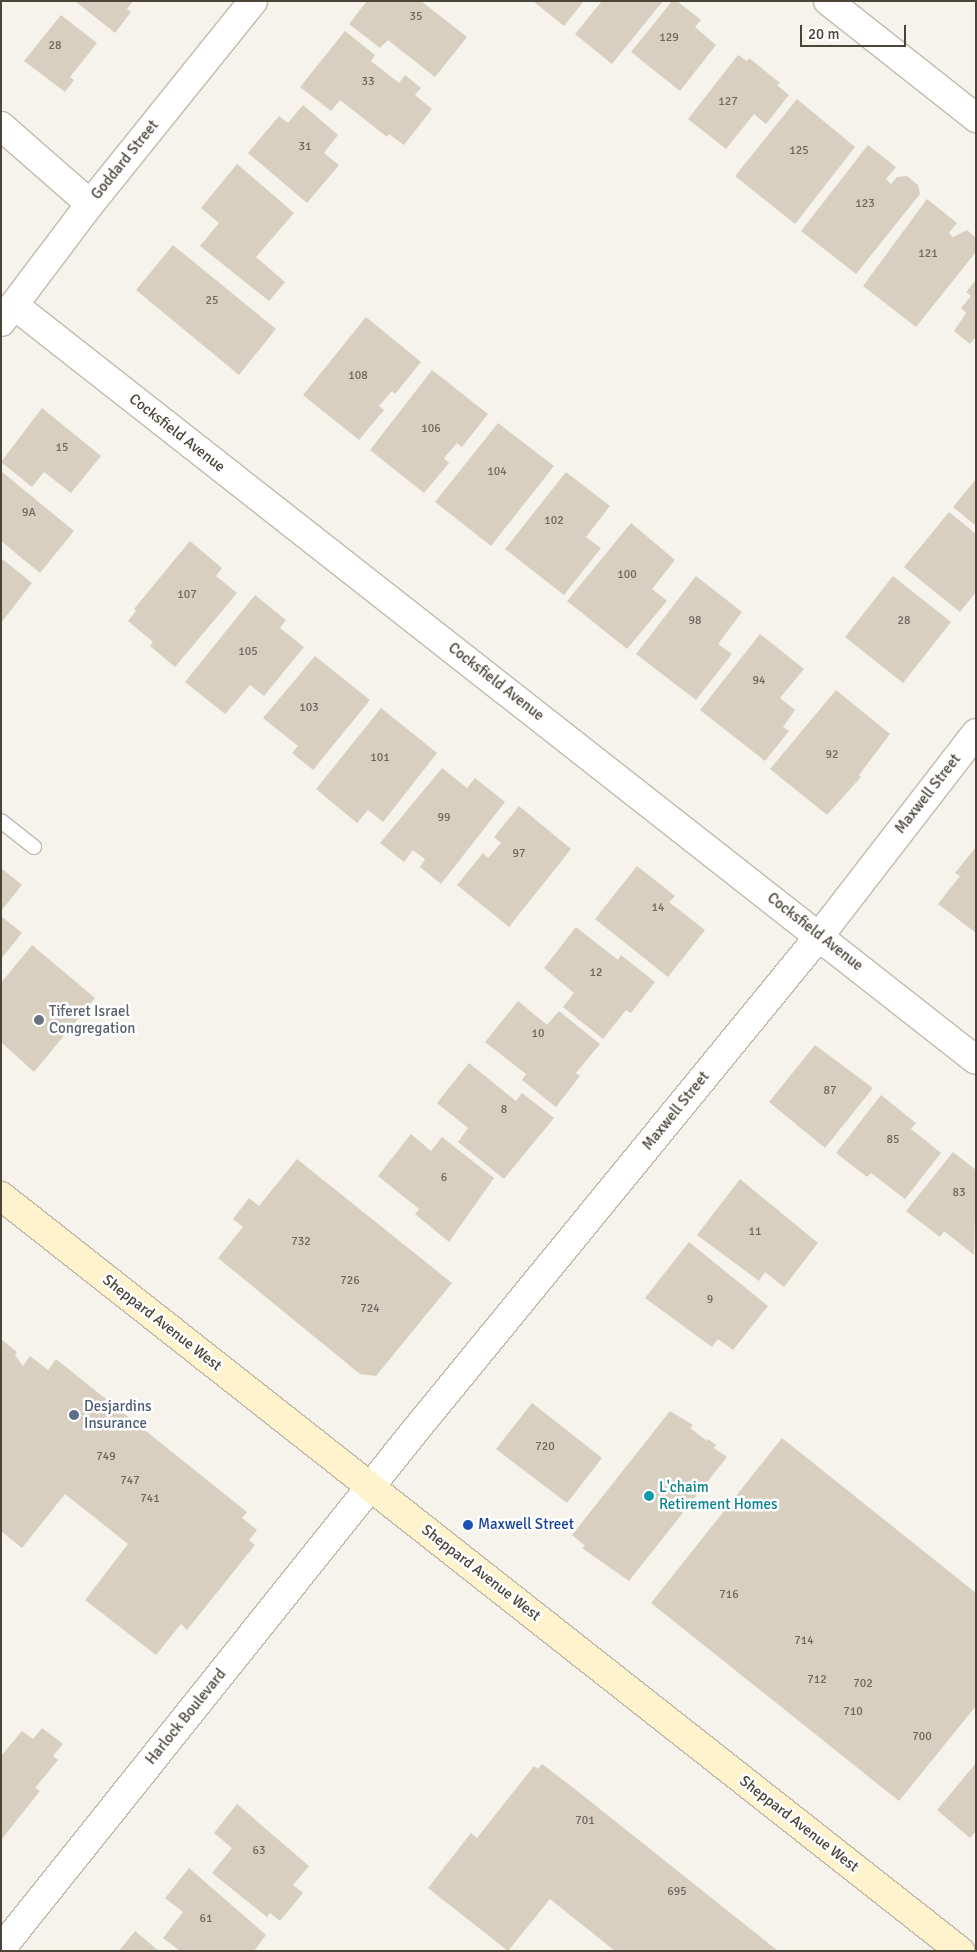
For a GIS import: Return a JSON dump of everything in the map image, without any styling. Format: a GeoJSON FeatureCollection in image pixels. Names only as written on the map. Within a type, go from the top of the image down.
{"type":"FeatureCollection","features":[{"type":"Feature","properties":{"kind":"main road","name":"Sheppard Avenue West"},"geometry":{"type":"LineString","coordinates":[[1,1196],[960,1951]]}},
{"type":"Feature","properties":{"kind":"street","name":"Goddard Street"},"geometry":{"type":"LineString","coordinates":[[8,314],[90,204],[253,1]]}},
{"type":"Feature","properties":{"kind":"street"},"geometry":{"type":"LineString","coordinates":[[828,1],[976,118]]}},
{"type":"Feature","properties":{"kind":"street"},"geometry":{"type":"LineString","coordinates":[[1,126],[90,204]]}},
{"type":"Feature","properties":{"kind":"street","name":"Cocksfield Avenue"},"geometry":{"type":"LineString","coordinates":[[8,314],[820,935],[976,1060]]}},
{"type":"Feature","properties":{"kind":"street","name":"Maxwell Street"},"geometry":{"type":"LineString","coordinates":[[371,1486],[820,935],[976,733]]}},
{"type":"Feature","properties":{"kind":"street","name":"Harlock Boulevard"},"geometry":{"type":"LineString","coordinates":[[1,1949],[371,1486]]}},
{"type":"Feature","properties":{"kind":"lane"},"geometry":{"type":"LineString","coordinates":[[1,821],[34,847]]}},
{"type":"Feature","properties":{"kind":"building"},"geometry":{"type":"Polygon","coordinates":[[[75,1],[133,1],[127,9],[131,12],[115,33],[75,1]]]}},
{"type":"Feature","properties":{"kind":"building"},"geometry":{"type":"Polygon","coordinates":[[[367,1],[421,1],[467,37],[435,77],[388,40],[380,48],[349,24],[367,1]]]}},
{"type":"Feature","properties":{"kind":"building"},"geometry":{"type":"Polygon","coordinates":[[[533,1],[584,1],[564,26],[533,1]]]}},
{"type":"Feature","properties":{"kind":"building"},"geometry":{"type":"Polygon","coordinates":[[[602,1],[663,1],[612,64],[575,34],[602,1]]]}},
{"type":"Feature","properties":{"kind":"building"},"geometry":{"type":"Polygon","coordinates":[[[672,1],[677,1],[701,20],[695,27],[716,45],[680,91],[631,52],[672,1]]]}},
{"type":"Feature","properties":{"kind":"building"},"geometry":{"type":"Polygon","coordinates":[[[61,15],[97,43],[70,77],[74,80],[65,92],[24,61],[61,15]]]}},
{"type":"Feature","properties":{"kind":"building"},"geometry":{"type":"Polygon","coordinates":[[[345,31],[375,55],[371,61],[399,83],[405,75],[421,88],[415,95],[432,109],[404,145],[389,134],[387,137],[340,100],[331,111],[300,87],[345,31]]]}},
{"type":"Feature","properties":{"kind":"building"},"geometry":{"type":"Polygon","coordinates":[[[738,55],[747,61],[749,58],[780,83],[777,85],[789,95],[766,124],[754,114],[726,149],[688,119],[738,55]]]}},
{"type":"Feature","properties":{"kind":"building"},"geometry":{"type":"Polygon","coordinates":[[[797,99],[855,147],[795,224],[735,176],[797,99]]]}},
{"type":"Feature","properties":{"kind":"building"},"geometry":{"type":"Polygon","coordinates":[[[303,105],[338,135],[324,153],[339,165],[307,203],[248,153],[279,116],[288,123],[303,105]]]}},
{"type":"Feature","properties":{"kind":"building"},"geometry":{"type":"Polygon","coordinates":[[[868,145],[896,167],[886,179],[891,184],[897,177],[907,176],[918,185],[920,194],[856,274],[801,231],[868,145]]]}},
{"type":"Feature","properties":{"kind":"building"},"geometry":{"type":"Polygon","coordinates":[[[237,164],[294,213],[256,257],[285,282],[269,301],[200,246],[219,223],[201,208],[237,164]]]}},
{"type":"Feature","properties":{"kind":"building"},"geometry":{"type":"Polygon","coordinates":[[[927,199],[957,223],[949,233],[953,237],[967,230],[976,238],[976,252],[916,327],[863,286],[927,199]]]}},
{"type":"Feature","properties":{"kind":"building"},"geometry":{"type":"Polygon","coordinates":[[[173,245],[276,329],[239,375],[136,290],[173,245]]]}},
{"type":"Feature","properties":{"kind":"building"},"geometry":{"type":"Polygon","coordinates":[[[976,280],[976,337],[970,344],[954,331],[966,313],[961,308],[971,296],[966,292],[976,280]]]}},
{"type":"Feature","properties":{"kind":"building"},"geometry":{"type":"Polygon","coordinates":[[[366,317],[421,362],[395,394],[392,391],[379,406],[384,410],[359,440],[303,395],[366,317]]]}},
{"type":"Feature","properties":{"kind":"building"},"geometry":{"type":"Polygon","coordinates":[[[432,370],[488,414],[462,447],[457,443],[444,458],[449,463],[424,493],[370,450],[432,370]]]}},
{"type":"Feature","properties":{"kind":"building"},"geometry":{"type":"Polygon","coordinates":[[[42,408],[101,456],[71,493],[44,472],[32,487],[1,462],[42,408]]]}},
{"type":"Feature","properties":{"kind":"building"},"geometry":{"type":"Polygon","coordinates":[[[498,423],[554,466],[491,546],[435,502],[498,423]]]}},
{"type":"Feature","properties":{"kind":"building"},"geometry":{"type":"Polygon","coordinates":[[[1,471],[74,531],[40,573],[1,541],[1,471]]]}},
{"type":"Feature","properties":{"kind":"building"},"geometry":{"type":"Polygon","coordinates":[[[566,472],[610,506],[586,537],[601,548],[564,595],[505,549],[566,472]]]}},
{"type":"Feature","properties":{"kind":"building"},"geometry":{"type":"Polygon","coordinates":[[[976,479],[976,526],[953,507],[976,479]]]}},
{"type":"Feature","properties":{"kind":"building"},"geometry":{"type":"Polygon","coordinates":[[[949,512],[976,534],[976,592],[960,612],[904,567],[949,512]]]}},
{"type":"Feature","properties":{"kind":"building"},"geometry":{"type":"Polygon","coordinates":[[[631,523],[675,560],[652,589],[667,601],[627,649],[567,601],[631,523]]]}},
{"type":"Feature","properties":{"kind":"building"},"geometry":{"type":"Polygon","coordinates":[[[190,541],[222,568],[216,576],[237,593],[175,667],[150,646],[153,642],[128,621],[136,611],[134,609],[190,541]]]}},
{"type":"Feature","properties":{"kind":"building"},"geometry":{"type":"Polygon","coordinates":[[[1,558],[32,583],[1,623],[1,558]]]}},
{"type":"Feature","properties":{"kind":"building"},"geometry":{"type":"Polygon","coordinates":[[[696,576],[742,612],[718,644],[732,654],[696,700],[636,654],[696,576]]]}},
{"type":"Feature","properties":{"kind":"building"},"geometry":{"type":"Polygon","coordinates":[[[893,576],[951,622],[903,683],[845,637],[893,576]]]}},
{"type":"Feature","properties":{"kind":"building"},"geometry":{"type":"Polygon","coordinates":[[[255,595],[286,620],[280,628],[304,647],[264,696],[250,685],[225,714],[185,682],[255,595]]]}},
{"type":"Feature","properties":{"kind":"building"},"geometry":{"type":"Polygon","coordinates":[[[760,634],[804,669],[780,698],[795,710],[783,727],[789,731],[765,761],[700,710],[760,634]]]}},
{"type":"Feature","properties":{"kind":"building"},"geometry":{"type":"Polygon","coordinates":[[[315,656],[370,700],[313,770],[292,753],[298,746],[263,718],[315,656]]]}},
{"type":"Feature","properties":{"kind":"building"},"geometry":{"type":"Polygon","coordinates":[[[836,690],[890,734],[859,775],[861,777],[827,815],[770,769],[836,690]]]}},
{"type":"Feature","properties":{"kind":"building"},"geometry":{"type":"Polygon","coordinates":[[[381,708],[437,753],[383,822],[368,810],[357,823],[316,789],[381,708]]]}},
{"type":"Feature","properties":{"kind":"building"},"geometry":{"type":"Polygon","coordinates":[[[442,768],[467,788],[475,778],[505,802],[441,884],[420,867],[425,859],[413,850],[404,862],[380,843],[442,768]]]}},
{"type":"Feature","properties":{"kind":"building"},"geometry":{"type":"Polygon","coordinates":[[[519,806],[571,849],[509,927],[457,885],[483,853],[488,858],[501,843],[494,837],[519,806]]]}},
{"type":"Feature","properties":{"kind":"building"},"geometry":{"type":"Polygon","coordinates":[[[976,847],[976,933],[938,904],[960,876],[955,873],[976,847]]]}},
{"type":"Feature","properties":{"kind":"building"},"geometry":{"type":"Polygon","coordinates":[[[637,866],[675,896],[669,902],[705,930],[668,977],[595,919],[637,866]]]}},
{"type":"Feature","properties":{"kind":"building"},"geometry":{"type":"Polygon","coordinates":[[[1,868],[22,885],[1,911],[1,868]]]}},
{"type":"Feature","properties":{"kind":"building"},"geometry":{"type":"Polygon","coordinates":[[[1,916],[22,933],[1,959],[1,916]]]}},
{"type":"Feature","properties":{"kind":"building"},"geometry":{"type":"Polygon","coordinates":[[[576,927],[618,960],[621,955],[655,982],[631,1013],[626,1010],[603,1039],[563,1007],[574,993],[544,968],[576,927]]]}},
{"type":"Feature","properties":{"kind":"building","name":"Tiferet Israel Congregation"},"geometry":{"type":"Polygon","coordinates":[[[32,945],[95,998],[34,1072],[1,1042],[1,983],[32,945]]]}},
{"type":"Feature","properties":{"kind":"building"},"geometry":{"type":"Polygon","coordinates":[[[518,1001],[547,1025],[559,1011],[600,1044],[576,1073],[580,1076],[556,1107],[522,1080],[526,1074],[485,1042],[518,1001]]]}},
{"type":"Feature","properties":{"kind":"building"},"geometry":{"type":"Polygon","coordinates":[[[815,1045],[873,1088],[825,1148],[769,1102],[815,1045]]]}},
{"type":"Feature","properties":{"kind":"building"},"geometry":{"type":"Polygon","coordinates":[[[469,1063],[516,1101],[522,1093],[554,1118],[504,1179],[458,1142],[468,1128],[437,1103],[469,1063]]]}},
{"type":"Feature","properties":{"kind":"building"},"geometry":{"type":"Polygon","coordinates":[[[881,1095],[916,1123],[911,1129],[941,1153],[905,1199],[871,1173],[867,1177],[836,1153],[881,1095]]]}},
{"type":"Feature","properties":{"kind":"building"},"geometry":{"type":"Polygon","coordinates":[[[411,1134],[431,1151],[442,1137],[494,1178],[449,1242],[415,1214],[419,1209],[378,1176],[411,1134]]]}},
{"type":"Feature","properties":{"kind":"building"},"geometry":{"type":"Polygon","coordinates":[[[953,1152],[976,1170],[974,1255],[944,1231],[940,1237],[906,1211],[953,1152]]]}},
{"type":"Feature","properties":{"kind":"building"},"geometry":{"type":"Polygon","coordinates":[[[297,1159],[452,1283],[376,1376],[360,1374],[218,1258],[243,1227],[233,1219],[249,1198],[259,1206],[297,1159]]]}},
{"type":"Feature","properties":{"kind":"building"},"geometry":{"type":"Polygon","coordinates":[[[740,1179],[818,1243],[784,1287],[765,1272],[759,1281],[697,1235],[740,1179]]]}},
{"type":"Feature","properties":{"kind":"building"},"geometry":{"type":"Polygon","coordinates":[[[689,1242],[768,1306],[733,1350],[718,1339],[712,1347],[645,1298],[689,1242]]]}},
{"type":"Feature","properties":{"kind":"building"},"geometry":{"type":"Polygon","coordinates":[[[1,1339],[17,1352],[15,1355],[23,1366],[30,1356],[48,1370],[56,1359],[247,1512],[242,1518],[257,1530],[249,1540],[255,1545],[187,1630],[181,1624],[156,1655],[85,1600],[128,1544],[65,1494],[22,1548],[1,1531],[1,1339]]]}},
{"type":"Feature","properties":{"kind":"building"},"geometry":{"type":"Polygon","coordinates":[[[532,1403],[602,1458],[567,1503],[496,1449],[532,1403]]]}},
{"type":"Feature","properties":{"kind":"building","name":"L'chaim Retirement Homes"},"geometry":{"type":"Polygon","coordinates":[[[670,1411],[693,1425],[690,1428],[707,1441],[708,1439],[716,1445],[714,1448],[727,1457],[629,1581],[582,1548],[585,1546],[572,1535],[670,1411]]]}},
{"type":"Feature","properties":{"kind":"building"},"geometry":{"type":"Polygon","coordinates":[[[782,1438],[976,1593],[976,1706],[899,1801],[651,1603],[782,1438]]]}},
{"type":"Feature","properties":{"kind":"building"},"geometry":{"type":"Polygon","coordinates":[[[42,1728],[63,1744],[53,1756],[58,1760],[35,1788],[40,1791],[1,1840],[1,1756],[22,1731],[33,1739],[42,1728]]]}},
{"type":"Feature","properties":{"kind":"building"},"geometry":{"type":"Polygon","coordinates":[[[976,1763],[976,1831],[970,1838],[937,1810],[976,1763]]]}},
{"type":"Feature","properties":{"kind":"building"},"geometry":{"type":"Polygon","coordinates":[[[542,1764],[778,1951],[615,1951],[550,1899],[508,1951],[428,1888],[471,1833],[477,1838],[534,1766],[538,1769],[542,1764]]]}},
{"type":"Feature","properties":{"kind":"building"},"geometry":{"type":"Polygon","coordinates":[[[237,1804],[309,1866],[293,1885],[303,1893],[280,1921],[270,1913],[267,1917],[212,1873],[232,1848],[214,1833],[237,1804]]]}},
{"type":"Feature","properties":{"kind":"building"},"geometry":{"type":"Polygon","coordinates":[[[189,1868],[266,1935],[254,1951],[180,1951],[163,1938],[183,1912],[165,1898],[189,1868]]]}},
{"type":"Feature","properties":{"kind":"building"},"geometry":{"type":"Polygon","coordinates":[[[135,1931],[159,1951],[119,1951],[135,1931]]]}},
{"type":"Feature","properties":{"kind":"place","name":"Tiferet Israel Congregation"},"geometry":{"type":"Point","coordinates":[39,1020]}},
{"type":"Feature","properties":{"kind":"place","name":"Desjardins Insurance"},"geometry":{"type":"Point","coordinates":[74,1415]}},
{"type":"Feature","properties":{"kind":"place","name":"L'chaim Retirement Homes"},"geometry":{"type":"Point","coordinates":[649,1496]}},
{"type":"Feature","properties":{"kind":"place","name":"Maxwell Street"},"geometry":{"type":"Point","coordinates":[468,1525]}}]}
